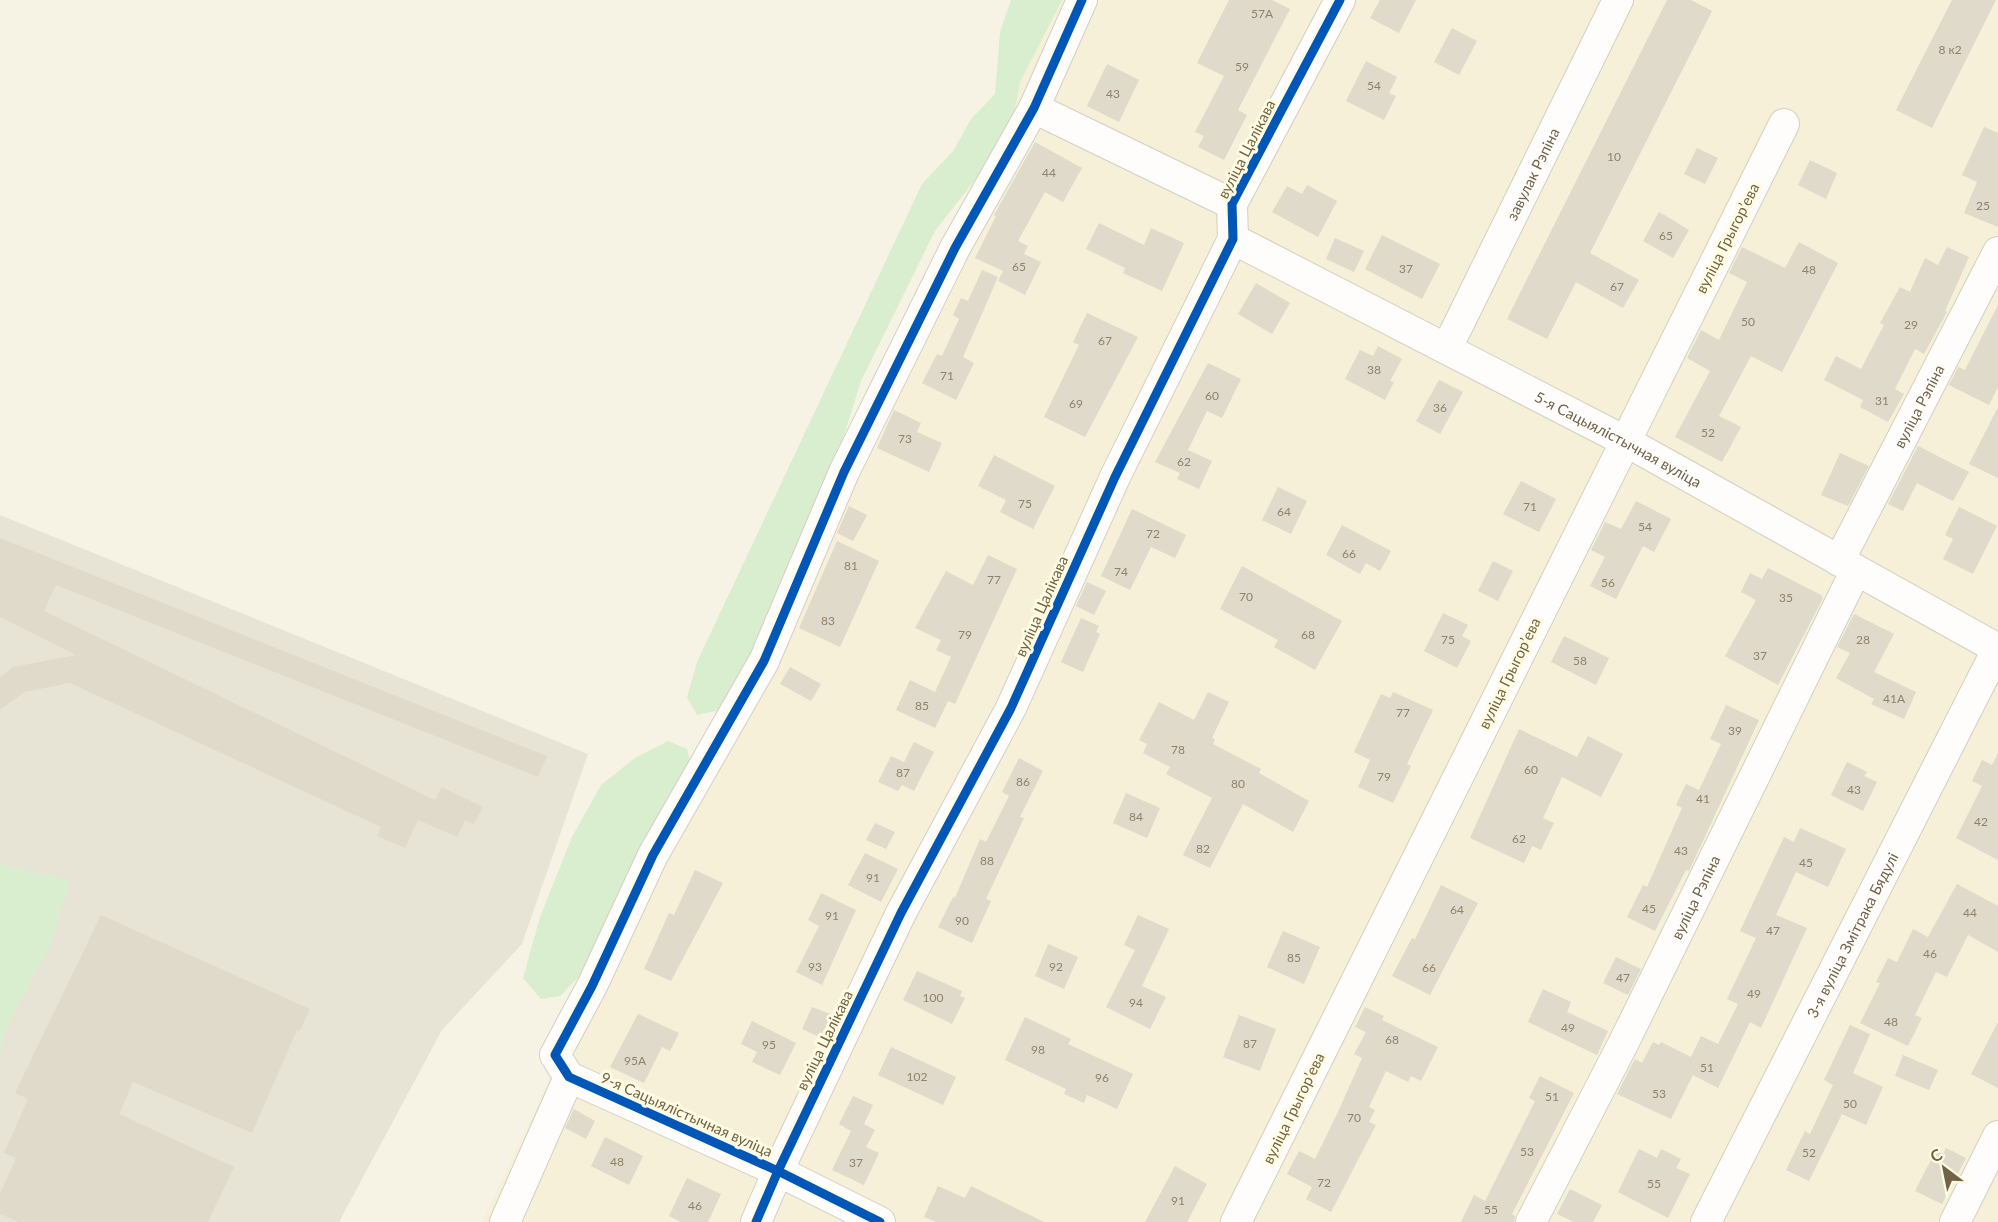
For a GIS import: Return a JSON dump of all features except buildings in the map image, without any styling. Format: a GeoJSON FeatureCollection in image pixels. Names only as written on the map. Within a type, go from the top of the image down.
{"type":"FeatureCollection","features":[{"type":"Feature","properties":{"kind":"street"},"geometry":{"type":"LineString","coordinates":[[505,1222],[592,986],[653,855],[764,661],[849,462],[955,248],[1034,108],[1082,0]]}},
{"type":"Feature","properties":{"kind":"street","name":"вуліца Цалікава"},"geometry":{"type":"LineString","coordinates":[[756,1222],[901,913],[1011,708],[1115,477],[1233,239],[1232,204],[1340,0]]}},
{"type":"Feature","properties":{"kind":"street","name":"завулак Рэпіна"},"geometry":{"type":"LineString","coordinates":[[1447,348],[1618,0]]}},
{"type":"Feature","properties":{"kind":"street"},"geometry":{"type":"LineString","coordinates":[[1034,108],[1232,204]]}},
{"type":"Feature","properties":{"kind":"street","name":"вуліца Грыгорʼева"},"geometry":{"type":"LineString","coordinates":[[1236,1222],[1784,124]]}},
{"type":"Feature","properties":{"kind":"street","name":"5-я Сацыялістычная вуліца"},"geometry":{"type":"LineString","coordinates":[[1233,239],[1625,441],[1998,649]]}},
{"type":"Feature","properties":{"kind":"street","name":"вуліца Рэпіна"},"geometry":{"type":"LineString","coordinates":[[1531,1222],[1624,1042],[1998,252]]}},
{"type":"Feature","properties":{"kind":"street","name":"3-я вуліца Змітрака Бядулі"},"geometry":{"type":"LineString","coordinates":[[1706,1222],[1998,649]]}},
{"type":"Feature","properties":{"kind":"street","name":"9-я Сацыялістычная вуліца"},"geometry":{"type":"LineString","coordinates":[[562,1066],[880,1222]]}},
{"type":"Feature","properties":{"kind":"street"},"geometry":{"type":"LineString","coordinates":[[1955,1222],[1998,1136]]}},
{"type":"Feature","properties":{"kind":"shaded area"},"geometry":{"type":"Polygon","coordinates":[[[1056,0],[1998,0],[1998,1222],[482,1222],[887,371],[1056,0]]]}},
{"type":"Feature","properties":{"kind":"shaded area"},"geometry":{"type":"Polygon","coordinates":[[[0,515],[588,754],[522,944],[442,1030],[339,1222],[0,1222],[0,515]]]}},
{"type":"Feature","properties":{"kind":"green space"},"geometry":{"type":"Polygon","coordinates":[[[1011,0],[1062,0],[1020,82],[1013,120],[985,167],[935,231],[861,381],[843,439],[771,627],[720,710],[697,715],[687,697],[697,662],[922,184],[953,151],[971,119],[995,94],[1000,32],[1011,0]]]}},
{"type":"Feature","properties":{"kind":"green space"},"geometry":{"type":"Polygon","coordinates":[[[668,741],[687,749],[691,767],[581,975],[560,996],[541,999],[523,978],[540,917],[572,837],[601,785],[635,758],[668,741]]]}},
{"type":"Feature","properties":{"kind":"green space"},"geometry":{"type":"Polygon","coordinates":[[[0,864],[70,880],[52,941],[5,1030],[0,1054],[0,864]]]}},
{"type":"Feature","properties":{"kind":"cycle path"},"geometry":{"type":"LineString","coordinates":[[880,1222],[778,1171],[569,1077],[555,1055],[592,986],[653,855],[764,661],[844,472],[955,248],[1034,108],[1082,0]]}},
{"type":"Feature","properties":{"kind":"cycle path"},"geometry":{"type":"LineString","coordinates":[[756,1222],[901,913],[1011,708],[1115,477],[1233,239],[1232,204],[1340,0]]}}]}
